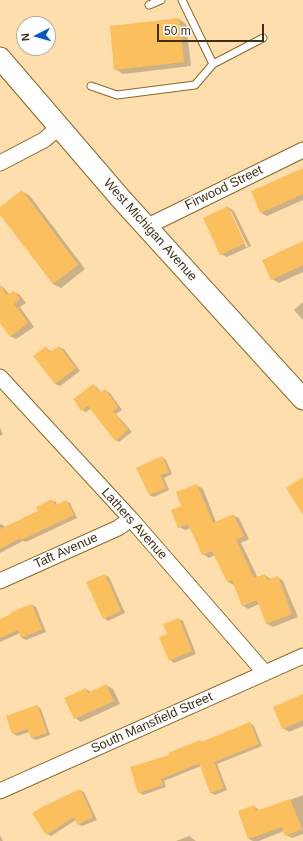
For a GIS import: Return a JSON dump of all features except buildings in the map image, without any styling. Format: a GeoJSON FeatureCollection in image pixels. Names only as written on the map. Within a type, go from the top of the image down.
{"type":"FeatureCollection","features":[{"type":"Feature","properties":{"kind":"main road","name":"West Michigan Avenue"},"geometry":{"type":"LineString","coordinates":[[0,58],[59,128],[146,226],[303,399]]}},
{"type":"Feature","properties":{"kind":"street"},"geometry":{"type":"LineString","coordinates":[[0,163],[44,140],[59,128]]}},
{"type":"Feature","properties":{"kind":"street","name":"Firwood Street"},"geometry":{"type":"LineString","coordinates":[[146,226],[303,150]]}},
{"type":"Feature","properties":{"kind":"street","name":"Lathers Avenue"},"geometry":{"type":"LineString","coordinates":[[0,377],[131,519],[265,673]]}},
{"type":"Feature","properties":{"kind":"street","name":"Taft Avenue"},"geometry":{"type":"LineString","coordinates":[[0,581],[118,528],[131,519]]}},
{"type":"Feature","properties":{"kind":"street","name":"South Mansfield Street"},"geometry":{"type":"LineString","coordinates":[[0,791],[303,656]]}},
{"type":"Feature","properties":{"kind":"lane"},"geometry":{"type":"LineString","coordinates":[[149,5],[161,0]]}},
{"type":"Feature","properties":{"kind":"lane"},"geometry":{"type":"LineString","coordinates":[[182,0],[214,64]]}},
{"type":"Feature","properties":{"kind":"lane"},"geometry":{"type":"LineString","coordinates":[[91,86],[117,95],[195,85],[214,64],[263,38]]}}]}
